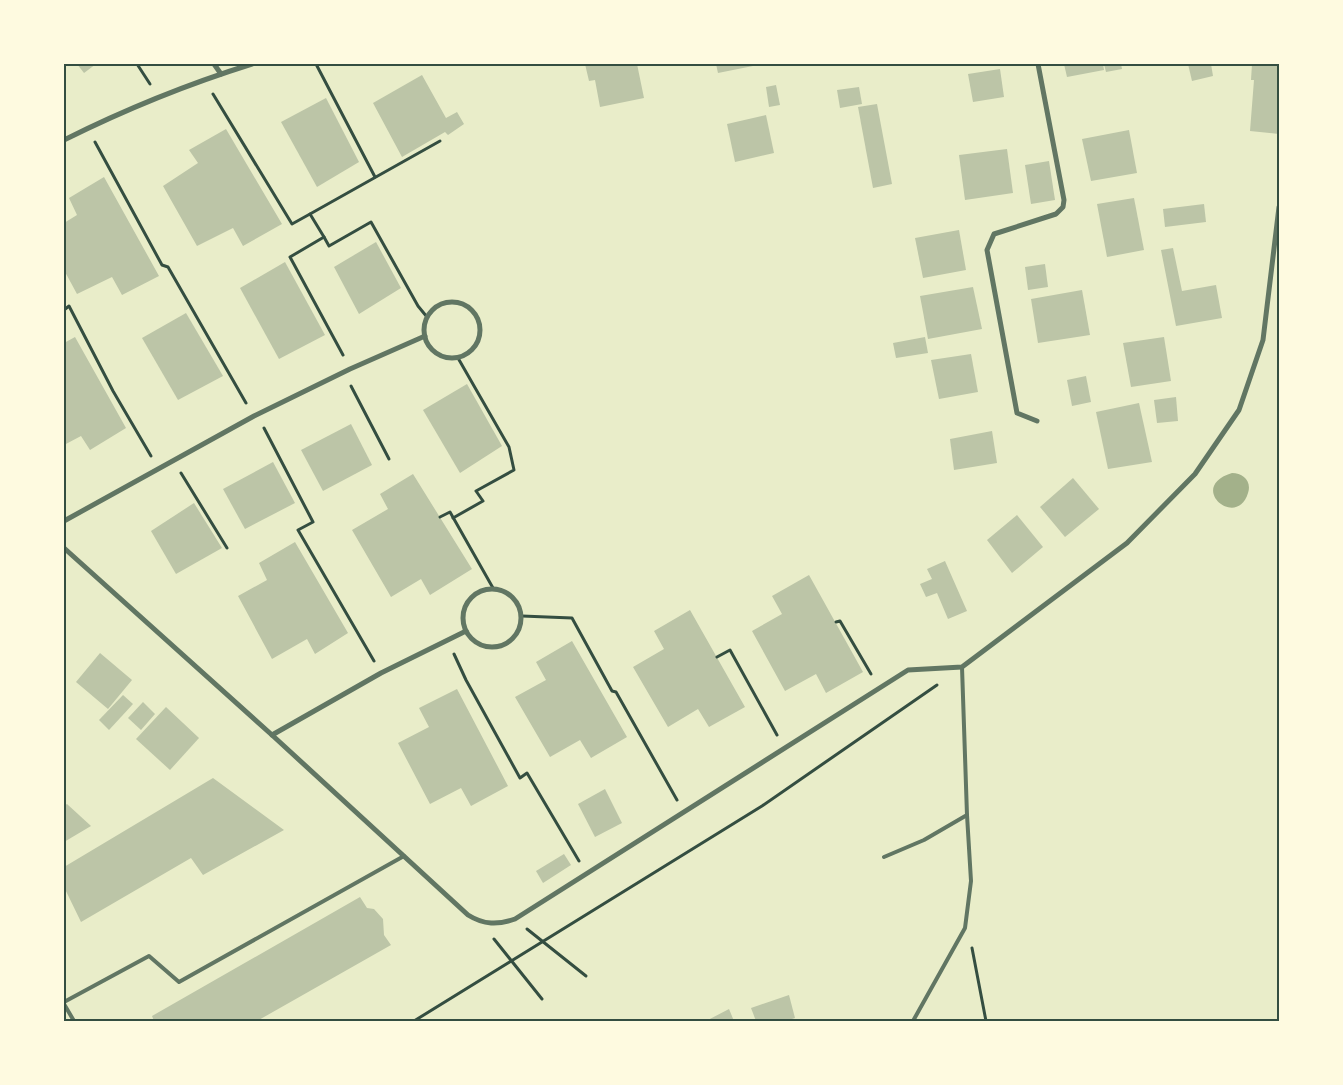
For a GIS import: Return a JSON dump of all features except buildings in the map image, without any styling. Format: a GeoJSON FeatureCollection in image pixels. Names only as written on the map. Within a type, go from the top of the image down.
{"type":"FeatureCollection","features":[{"type":"Feature","properties":{"kind":"street"},"geometry":{"type":"LineString","coordinates":[[214,64],[221,74]]}},
{"type":"Feature","properties":{"kind":"street"},"geometry":{"type":"LineString","coordinates":[[64,140],[87,128],[204,79],[252,64]]}},
{"type":"Feature","properties":{"kind":"street"},"geometry":{"type":"LineString","coordinates":[[1037,421],[1017,413],[987,250],[994,234],[1056,214],[1063,208],[1064,200],[1038,64]]}},
{"type":"Feature","properties":{"kind":"street"},"geometry":{"type":"LineString","coordinates":[[64,548],[468,915],[478,921],[491,924],[515,919],[908,670],[962,667],[1127,543],[1195,474],[1238,410],[1263,340],[1279,207]]}},
{"type":"Feature","properties":{"kind":"street"},"geometry":{"type":"LineString","coordinates":[[455,302],[465,305],[472,310],[478,320],[480,337],[471,351],[458,358],[444,357],[437,354],[430,347],[425,336],[427,317],[434,308],[444,303],[455,302]]}},
{"type":"Feature","properties":{"kind":"street"},"geometry":{"type":"LineString","coordinates":[[64,522],[255,415],[350,369],[425,336]]}},
{"type":"Feature","properties":{"kind":"street"},"geometry":{"type":"LineString","coordinates":[[493,588],[507,592],[514,598],[519,605],[522,616],[520,630],[512,641],[495,648],[485,647],[470,638],[462,618],[467,603],[472,596],[493,588]]}},
{"type":"Feature","properties":{"kind":"street"},"geometry":{"type":"LineString","coordinates":[[272,735],[381,673],[466,631]]}},
{"type":"Feature","properties":{"kind":"lane"},"geometry":{"type":"LineString","coordinates":[[913,1021],[966,928],[972,880],[967,815],[962,667]]}},
{"type":"Feature","properties":{"kind":"lane"},"geometry":{"type":"LineString","coordinates":[[884,857],[924,840],[967,815]]}},
{"type":"Feature","properties":{"kind":"lane"},"geometry":{"type":"LineString","coordinates":[[74,1021],[64,1003],[149,956],[179,982],[404,856]]}},
{"type":"Feature","properties":{"kind":"path"},"geometry":{"type":"LineString","coordinates":[[137,64],[159,98]]}},
{"type":"Feature","properties":{"kind":"path"},"geometry":{"type":"LineString","coordinates":[[316,64],[375,177]]}},
{"type":"Feature","properties":{"kind":"path"},"geometry":{"type":"LineString","coordinates":[[204,79],[292,224],[440,141]]}},
{"type":"Feature","properties":{"kind":"path"},"geometry":{"type":"LineString","coordinates":[[87,128],[162,265],[168,267],[255,415],[313,522],[298,530],[381,673]]}},
{"type":"Feature","properties":{"kind":"path"},"geometry":{"type":"LineString","coordinates":[[310,214],[329,246],[371,222],[418,306],[427,317]]}},
{"type":"Feature","properties":{"kind":"path"},"geometry":{"type":"LineString","coordinates":[[324,237],[290,257],[350,369]]}},
{"type":"Feature","properties":{"kind":"path"},"geometry":{"type":"LineString","coordinates":[[64,310],[69,306],[113,391],[158,468]]}},
{"type":"Feature","properties":{"kind":"path"},"geometry":{"type":"LineString","coordinates":[[453,518],[483,501],[476,491],[514,470],[509,447],[458,358]]}},
{"type":"Feature","properties":{"kind":"path"},"geometry":{"type":"LineString","coordinates":[[344,372],[389,459]]}},
{"type":"Feature","properties":{"kind":"path"},"geometry":{"type":"LineString","coordinates":[[172,460],[227,548]]}},
{"type":"Feature","properties":{"kind":"path"},"geometry":{"type":"LineString","coordinates":[[440,518],[450,512],[493,588]]}},
{"type":"Feature","properties":{"kind":"path"},"geometry":{"type":"LineString","coordinates":[[522,616],[572,618],[612,691],[616,692],[683,812]]}},
{"type":"Feature","properties":{"kind":"path"},"geometry":{"type":"LineString","coordinates":[[836,622],[840,621],[879,688]]}},
{"type":"Feature","properties":{"kind":"path"},"geometry":{"type":"LineString","coordinates":[[447,640],[466,680],[520,778],[527,773],[586,874]]}},
{"type":"Feature","properties":{"kind":"path"},"geometry":{"type":"LineString","coordinates":[[717,657],[730,650],[784,748]]}},
{"type":"Feature","properties":{"kind":"path"},"geometry":{"type":"LineString","coordinates":[[414,1021],[762,806],[938,684]]}},
{"type":"Feature","properties":{"kind":"path"},"geometry":{"type":"LineString","coordinates":[[515,919],[586,976]]}},
{"type":"Feature","properties":{"kind":"path"},"geometry":{"type":"LineString","coordinates":[[491,924],[494,939],[542,999]]}},
{"type":"Feature","properties":{"kind":"path"},"geometry":{"type":"LineString","coordinates":[[966,928],[973,952],[986,1021]]}},
{"type":"Feature","properties":{"kind":"shaded area"},"geometry":{"type":"Polygon","coordinates":[[[1232,473],[1240,474],[1246,478],[1249,489],[1242,503],[1234,507],[1226,507],[1214,495],[1214,487],[1219,479],[1232,473]]]}}]}
